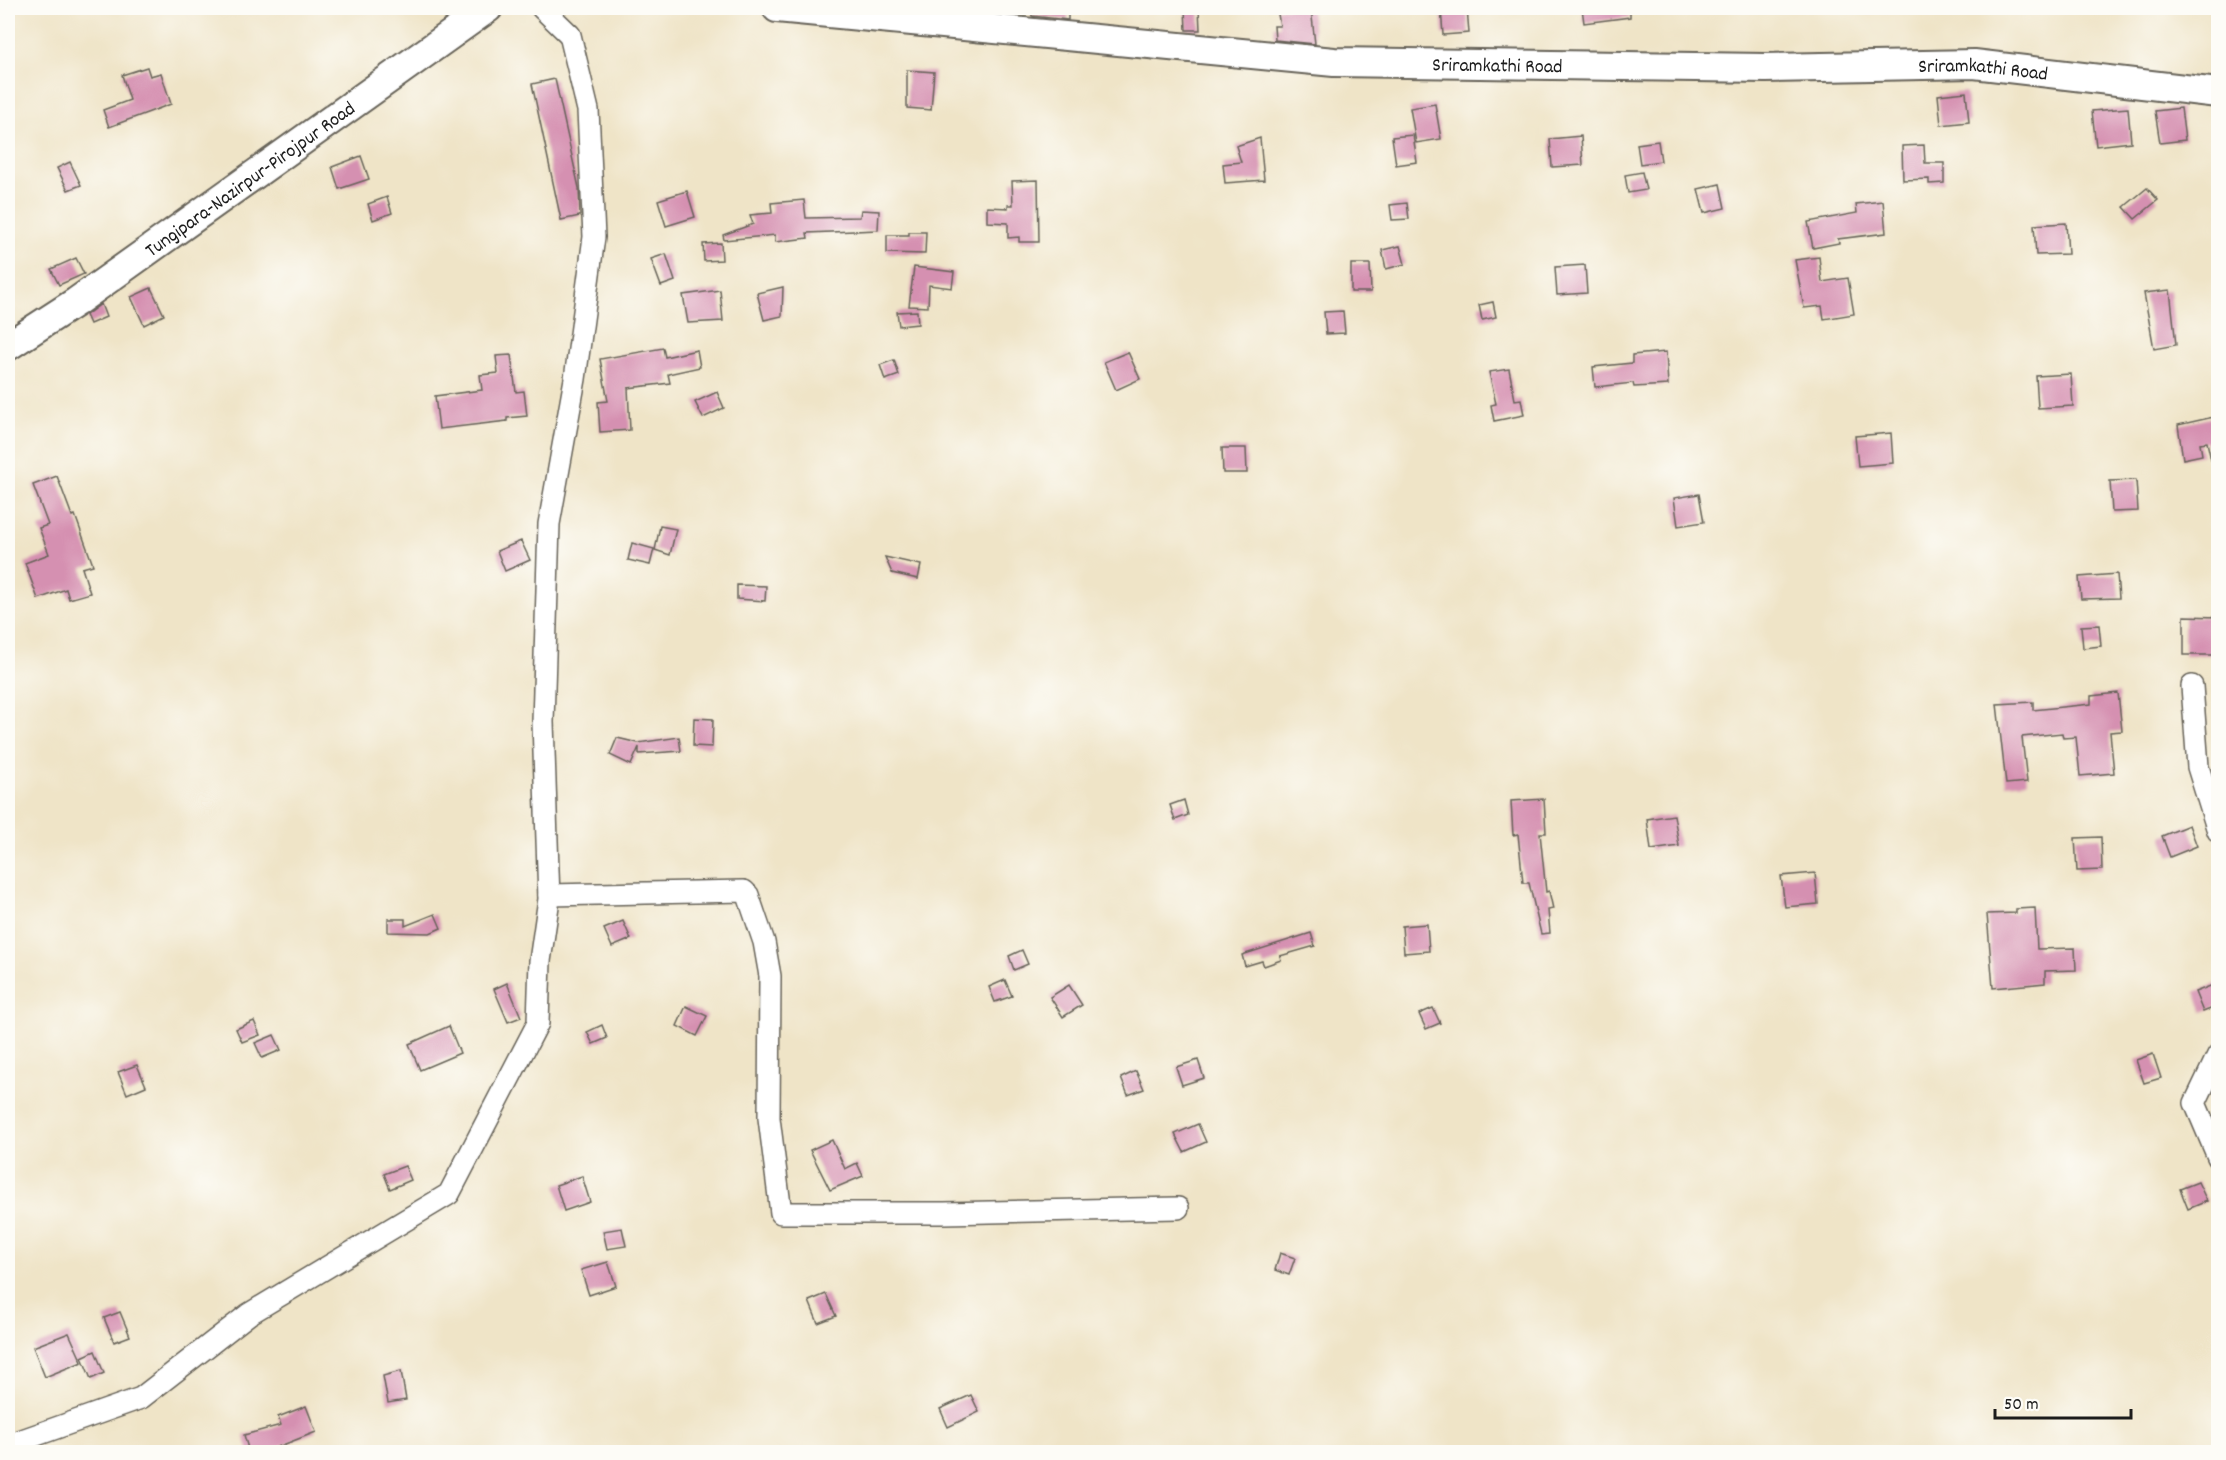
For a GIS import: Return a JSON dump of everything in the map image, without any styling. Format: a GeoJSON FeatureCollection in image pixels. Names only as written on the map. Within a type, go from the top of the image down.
{"type":"FeatureCollection","features":[{"type":"Feature","properties":{"kind":"street","name":"Tungipara-Nazirpur-Pirojpur Road"},"geometry":{"type":"LineString","coordinates":[[8,346],[76,303],[488,8]]}},
{"type":"Feature","properties":{"kind":"street"},"geometry":{"type":"LineString","coordinates":[[8,1445],[141,1398],[249,1314],[449,1194],[538,1023],[540,961],[549,896],[543,722],[549,524],[575,379],[594,237],[588,110],[570,35],[542,8]]}},
{"type":"Feature","properties":{"kind":"street","name":"Sriramkathi Road"},"geometry":{"type":"LineString","coordinates":[[777,8],[1334,62],[1766,68],[1974,64],[2218,93]]}},
{"type":"Feature","properties":{"kind":"street"},"geometry":{"type":"LineString","coordinates":[[2192,686],[2198,767],[2218,831]]}},
{"type":"Feature","properties":{"kind":"street"},"geometry":{"type":"LineString","coordinates":[[549,896],[744,891],[748,895],[764,942],[770,976],[769,1118],[781,1213],[944,1213],[1178,1208]]}},
{"type":"Feature","properties":{"kind":"street"},"geometry":{"type":"LineString","coordinates":[[2218,1055],[2195,1103],[2218,1157]]}},
{"type":"Feature","properties":{"kind":"building"},"geometry":{"type":"Polygon","coordinates":[[[1031,8],[1068,8],[1068,20],[1032,16],[1031,8]]]}},
{"type":"Feature","properties":{"kind":"building"},"geometry":{"type":"Polygon","coordinates":[[[1185,8],[1199,8],[1200,30],[1186,30],[1185,8]]]}},
{"type":"Feature","properties":{"kind":"building"},"geometry":{"type":"Polygon","coordinates":[[[1277,8],[1311,8],[1315,44],[1275,40],[1274,26],[1280,26],[1277,8]]]}},
{"type":"Feature","properties":{"kind":"building"},"geometry":{"type":"Polygon","coordinates":[[[1441,8],[1467,8],[1469,33],[1443,35],[1441,8]]]}},
{"type":"Feature","properties":{"kind":"building"},"geometry":{"type":"Polygon","coordinates":[[[1582,8],[1630,8],[1630,17],[1584,23],[1582,8]]]}},
{"type":"Feature","properties":{"kind":"building"},"geometry":{"type":"Polygon","coordinates":[[[147,67],[150,76],[161,73],[171,104],[109,127],[103,110],[130,100],[122,75],[147,67]]]}},
{"type":"Feature","properties":{"kind":"building"},"geometry":{"type":"Polygon","coordinates":[[[907,70],[934,72],[931,110],[907,108],[907,70]]]}},
{"type":"Feature","properties":{"kind":"building"},"geometry":{"type":"Polygon","coordinates":[[[555,79],[579,188],[580,216],[561,220],[532,84],[555,79]]]}},
{"type":"Feature","properties":{"kind":"building"},"geometry":{"type":"Polygon","coordinates":[[[1966,92],[1969,122],[1941,125],[1938,95],[1966,92]]]}},
{"type":"Feature","properties":{"kind":"building"},"geometry":{"type":"Polygon","coordinates":[[[1435,104],[1441,139],[1416,143],[1410,108],[1435,104]]]}},
{"type":"Feature","properties":{"kind":"building"},"geometry":{"type":"Polygon","coordinates":[[[2128,108],[2131,142],[2096,146],[2092,111],[2128,108]]]}},
{"type":"Feature","properties":{"kind":"building"},"geometry":{"type":"Polygon","coordinates":[[[2181,108],[2185,140],[2160,143],[2155,111],[2181,108]]]}},
{"type":"Feature","properties":{"kind":"building"},"geometry":{"type":"Polygon","coordinates":[[[1413,135],[1417,162],[1396,165],[1392,137],[1413,135]]]}},
{"type":"Feature","properties":{"kind":"building"},"geometry":{"type":"Polygon","coordinates":[[[1581,136],[1583,165],[1552,167],[1550,139],[1581,136]]]}},
{"type":"Feature","properties":{"kind":"building"},"geometry":{"type":"Polygon","coordinates":[[[1260,138],[1264,180],[1225,183],[1223,164],[1241,162],[1236,146],[1260,138]]]}},
{"type":"Feature","properties":{"kind":"building"},"geometry":{"type":"Polygon","coordinates":[[[1658,141],[1661,161],[1640,164],[1637,144],[1658,141]]]}},
{"type":"Feature","properties":{"kind":"building"},"geometry":{"type":"Polygon","coordinates":[[[1924,145],[1925,163],[1944,163],[1944,183],[1929,184],[1929,179],[1903,180],[1902,146],[1924,145]]]}},
{"type":"Feature","properties":{"kind":"building"},"geometry":{"type":"Polygon","coordinates":[[[361,156],[369,179],[339,189],[332,167],[361,156]]]}},
{"type":"Feature","properties":{"kind":"building"},"geometry":{"type":"Polygon","coordinates":[[[70,162],[81,185],[68,190],[57,168],[70,162]]]}},
{"type":"Feature","properties":{"kind":"building"},"geometry":{"type":"Polygon","coordinates":[[[1642,172],[1646,190],[1628,193],[1625,175],[1642,172]]]}},
{"type":"Feature","properties":{"kind":"building"},"geometry":{"type":"Polygon","coordinates":[[[1038,180],[1039,242],[1019,242],[1019,237],[1008,238],[1008,223],[987,222],[987,207],[1008,208],[1008,205],[1013,205],[1012,181],[1038,180]]]}},
{"type":"Feature","properties":{"kind":"building"},"geometry":{"type":"Polygon","coordinates":[[[1720,184],[1725,208],[1704,213],[1698,189],[1720,184]]]}},
{"type":"Feature","properties":{"kind":"building"},"geometry":{"type":"Polygon","coordinates":[[[2147,188],[2158,200],[2135,219],[2124,207],[2147,188]]]}},
{"type":"Feature","properties":{"kind":"building"},"geometry":{"type":"Polygon","coordinates":[[[687,191],[695,217],[666,226],[658,200],[687,191]]]}},
{"type":"Feature","properties":{"kind":"building"},"geometry":{"type":"Polygon","coordinates":[[[387,197],[392,213],[373,220],[368,204],[387,197]]]}},
{"type":"Feature","properties":{"kind":"building"},"geometry":{"type":"Polygon","coordinates":[[[804,200],[806,218],[860,217],[861,210],[879,211],[878,230],[807,233],[808,238],[775,242],[775,235],[724,240],[723,235],[753,224],[750,215],[772,213],[771,203],[804,200]]]}},
{"type":"Feature","properties":{"kind":"building"},"geometry":{"type":"Polygon","coordinates":[[[1883,201],[1886,233],[1838,239],[1839,243],[1813,248],[1808,222],[1857,213],[1856,204],[1883,201]]]}},
{"type":"Feature","properties":{"kind":"building"},"geometry":{"type":"Polygon","coordinates":[[[1407,203],[1409,219],[1392,220],[1390,205],[1407,203]]]}},
{"type":"Feature","properties":{"kind":"building"},"geometry":{"type":"Polygon","coordinates":[[[2066,223],[2068,254],[2036,255],[2034,225],[2066,223]]]}},
{"type":"Feature","properties":{"kind":"building"},"geometry":{"type":"Polygon","coordinates":[[[909,232],[926,232],[925,254],[887,253],[887,235],[909,235],[909,232]]]}},
{"type":"Feature","properties":{"kind":"building"},"geometry":{"type":"Polygon","coordinates":[[[721,243],[722,260],[704,261],[703,244],[721,243]]]}},
{"type":"Feature","properties":{"kind":"building"},"geometry":{"type":"Polygon","coordinates":[[[1400,246],[1405,264],[1386,269],[1382,250],[1400,246]]]}},
{"type":"Feature","properties":{"kind":"building"},"geometry":{"type":"Polygon","coordinates":[[[666,254],[675,281],[661,286],[651,259],[666,254]]]}},
{"type":"Feature","properties":{"kind":"building"},"geometry":{"type":"Polygon","coordinates":[[[1819,257],[1822,282],[1848,278],[1854,314],[1824,319],[1822,306],[1804,308],[1795,260],[1819,257]]]}},
{"type":"Feature","properties":{"kind":"building"},"geometry":{"type":"Polygon","coordinates":[[[76,258],[84,274],[59,285],[51,269],[76,258]]]}},
{"type":"Feature","properties":{"kind":"building"},"geometry":{"type":"Polygon","coordinates":[[[1351,264],[1370,264],[1371,292],[1351,292],[1351,264]]]}},
{"type":"Feature","properties":{"kind":"building"},"geometry":{"type":"Polygon","coordinates":[[[1585,265],[1587,293],[1557,295],[1555,267],[1585,265]]]}},
{"type":"Feature","properties":{"kind":"building"},"geometry":{"type":"Polygon","coordinates":[[[914,267],[954,272],[952,288],[929,285],[928,307],[909,306],[914,267]]]}},
{"type":"Feature","properties":{"kind":"building"},"geometry":{"type":"Polygon","coordinates":[[[783,287],[782,316],[764,320],[757,293],[783,287]]]}},
{"type":"Feature","properties":{"kind":"building"},"geometry":{"type":"Polygon","coordinates":[[[151,288],[164,315],[144,325],[131,297],[151,288]]]}},
{"type":"Feature","properties":{"kind":"building"},"geometry":{"type":"Polygon","coordinates":[[[720,290],[723,321],[688,323],[683,295],[720,290]]]}},
{"type":"Feature","properties":{"kind":"building"},"geometry":{"type":"Polygon","coordinates":[[[2170,290],[2176,345],[2154,349],[2144,293],[2170,290]]]}},
{"type":"Feature","properties":{"kind":"building"},"geometry":{"type":"Polygon","coordinates":[[[1493,302],[1496,317],[1482,320],[1479,305],[1493,302]]]}},
{"type":"Feature","properties":{"kind":"building"},"geometry":{"type":"Polygon","coordinates":[[[101,304],[106,317],[90,324],[86,315],[101,304]]]}},
{"type":"Feature","properties":{"kind":"building"},"geometry":{"type":"Polygon","coordinates":[[[917,311],[918,324],[899,326],[897,312],[917,311]]]}},
{"type":"Feature","properties":{"kind":"building"},"geometry":{"type":"Polygon","coordinates":[[[1343,311],[1345,333],[1326,334],[1324,312],[1343,311]]]}},
{"type":"Feature","properties":{"kind":"building"},"geometry":{"type":"Polygon","coordinates":[[[663,348],[665,357],[697,350],[700,367],[668,374],[670,383],[628,388],[630,430],[600,432],[598,402],[608,401],[600,359],[663,348]]]}},
{"type":"Feature","properties":{"kind":"building"},"geometry":{"type":"Polygon","coordinates":[[[1128,352],[1140,379],[1116,390],[1104,362],[1128,352]]]}},
{"type":"Feature","properties":{"kind":"building"},"geometry":{"type":"Polygon","coordinates":[[[1666,352],[1668,385],[1634,387],[1633,383],[1595,387],[1593,367],[1632,363],[1632,355],[1666,352]]]}},
{"type":"Feature","properties":{"kind":"building"},"geometry":{"type":"Polygon","coordinates":[[[511,355],[516,392],[524,391],[527,416],[507,418],[507,421],[439,429],[435,396],[482,390],[480,375],[498,373],[496,356],[511,355]]]}},
{"type":"Feature","properties":{"kind":"building"},"geometry":{"type":"Polygon","coordinates":[[[894,360],[899,375],[885,380],[880,365],[894,360]]]}},
{"type":"Feature","properties":{"kind":"building"},"geometry":{"type":"Polygon","coordinates":[[[1509,369],[1515,400],[1521,399],[1524,415],[1494,421],[1491,405],[1496,404],[1489,372],[1509,369]]]}},
{"type":"Feature","properties":{"kind":"building"},"geometry":{"type":"Polygon","coordinates":[[[2071,374],[2073,406],[2038,408],[2036,376],[2071,374]]]}},
{"type":"Feature","properties":{"kind":"building"},"geometry":{"type":"Polygon","coordinates":[[[717,392],[724,408],[703,418],[695,402],[717,392]]]}},
{"type":"Feature","properties":{"kind":"building"},"geometry":{"type":"Polygon","coordinates":[[[2218,416],[2218,460],[2211,460],[2207,442],[2200,443],[2202,455],[2183,459],[2178,425],[2218,416]]]}},
{"type":"Feature","properties":{"kind":"building"},"geometry":{"type":"Polygon","coordinates":[[[1891,433],[1893,463],[1858,466],[1855,436],[1891,433]]]}},
{"type":"Feature","properties":{"kind":"building"},"geometry":{"type":"Polygon","coordinates":[[[1222,448],[1246,448],[1247,473],[1223,473],[1222,448]]]}},
{"type":"Feature","properties":{"kind":"building"},"geometry":{"type":"Polygon","coordinates":[[[57,476],[72,516],[75,515],[93,565],[82,568],[90,593],[69,599],[66,589],[38,599],[25,563],[49,554],[39,528],[48,525],[33,485],[57,476]]]}},
{"type":"Feature","properties":{"kind":"building"},"geometry":{"type":"Polygon","coordinates":[[[2136,480],[2138,511],[2112,512],[2110,481],[2136,480]]]}},
{"type":"Feature","properties":{"kind":"building"},"geometry":{"type":"Polygon","coordinates":[[[1699,494],[1704,522],[1678,526],[1674,498],[1699,494]]]}},
{"type":"Feature","properties":{"kind":"building"},"geometry":{"type":"Polygon","coordinates":[[[660,526],[676,529],[670,555],[655,550],[660,526]]]}},
{"type":"Feature","properties":{"kind":"building"},"geometry":{"type":"Polygon","coordinates":[[[521,541],[530,560],[505,571],[497,551],[521,541]]]}},
{"type":"Feature","properties":{"kind":"building"},"geometry":{"type":"Polygon","coordinates":[[[632,543],[654,549],[650,565],[628,560],[632,543]]]}},
{"type":"Feature","properties":{"kind":"building"},"geometry":{"type":"Polygon","coordinates":[[[885,557],[921,565],[918,579],[892,573],[885,557]]]}},
{"type":"Feature","properties":{"kind":"building"},"geometry":{"type":"Polygon","coordinates":[[[2117,574],[2119,598],[2081,599],[2079,577],[2117,574]]]}},
{"type":"Feature","properties":{"kind":"building"},"geometry":{"type":"Polygon","coordinates":[[[737,585],[766,586],[765,601],[737,599],[737,585]]]}},
{"type":"Feature","properties":{"kind":"building"},"geometry":{"type":"Polygon","coordinates":[[[2184,616],[2218,617],[2218,655],[2184,655],[2184,616]]]}},
{"type":"Feature","properties":{"kind":"building"},"geometry":{"type":"Polygon","coordinates":[[[2099,625],[2101,646],[2083,648],[2081,626],[2099,625]]]}},
{"type":"Feature","properties":{"kind":"building"},"geometry":{"type":"Polygon","coordinates":[[[2118,693],[2122,731],[2110,732],[2114,773],[2080,776],[2076,737],[2063,738],[2062,733],[2022,737],[2027,782],[2006,784],[1997,704],[2033,702],[2033,710],[2091,704],[2091,696],[2118,693]]]}},
{"type":"Feature","properties":{"kind":"building"},"geometry":{"type":"Polygon","coordinates":[[[694,718],[713,719],[712,747],[693,746],[694,718]]]}},
{"type":"Feature","properties":{"kind":"building"},"geometry":{"type":"Polygon","coordinates":[[[679,737],[681,751],[639,754],[639,747],[631,765],[610,755],[617,738],[638,743],[679,737]]]}},
{"type":"Feature","properties":{"kind":"building"},"geometry":{"type":"Polygon","coordinates":[[[1544,799],[1546,833],[1540,833],[1546,892],[1549,891],[1553,909],[1548,910],[1550,933],[1541,934],[1529,883],[1523,883],[1518,834],[1513,835],[1511,801],[1544,799]]]}},
{"type":"Feature","properties":{"kind":"building"},"geometry":{"type":"Polygon","coordinates":[[[1184,800],[1188,815],[1175,820],[1170,805],[1184,800]]]}},
{"type":"Feature","properties":{"kind":"building"},"geometry":{"type":"Polygon","coordinates":[[[1674,815],[1679,846],[1651,850],[1647,819],[1674,815]]]}},
{"type":"Feature","properties":{"kind":"building"},"geometry":{"type":"Polygon","coordinates":[[[2189,825],[2197,846],[2170,857],[2162,836],[2189,825]]]}},
{"type":"Feature","properties":{"kind":"building"},"geometry":{"type":"Polygon","coordinates":[[[2101,837],[2102,870],[2077,871],[2075,838],[2101,837]]]}},
{"type":"Feature","properties":{"kind":"building"},"geometry":{"type":"Polygon","coordinates":[[[1815,873],[1818,904],[1785,907],[1781,876],[1815,873]]]}},
{"type":"Feature","properties":{"kind":"building"},"geometry":{"type":"Polygon","coordinates":[[[2035,908],[2037,949],[2075,948],[2076,970],[2045,971],[2045,983],[1993,988],[1987,914],[2016,913],[2016,909],[2035,908]]]}},
{"type":"Feature","properties":{"kind":"building"},"geometry":{"type":"Polygon","coordinates":[[[435,914],[441,928],[430,933],[388,932],[388,919],[405,919],[405,926],[435,914]]]}},
{"type":"Feature","properties":{"kind":"building"},"geometry":{"type":"Polygon","coordinates":[[[623,921],[631,939],[612,947],[604,929],[623,921]]]}},
{"type":"Feature","properties":{"kind":"building"},"geometry":{"type":"Polygon","coordinates":[[[1427,924],[1429,951],[1404,953],[1402,926],[1427,924]]]}},
{"type":"Feature","properties":{"kind":"building"},"geometry":{"type":"Polygon","coordinates":[[[1311,933],[1315,946],[1280,956],[1281,960],[1264,966],[1262,961],[1245,966],[1242,955],[1311,933]]]}},
{"type":"Feature","properties":{"kind":"building"},"geometry":{"type":"Polygon","coordinates":[[[1022,950],[1028,964],[1014,970],[1009,956],[1022,950]]]}},
{"type":"Feature","properties":{"kind":"building"},"geometry":{"type":"Polygon","coordinates":[[[1005,980],[1012,996],[995,1002],[989,987],[1005,980]]]}},
{"type":"Feature","properties":{"kind":"building"},"geometry":{"type":"Polygon","coordinates":[[[507,983],[521,1017],[508,1022],[494,989],[507,983]]]}},
{"type":"Feature","properties":{"kind":"building"},"geometry":{"type":"Polygon","coordinates":[[[2218,983],[2218,1006],[2203,1012],[2195,992],[2218,983]]]}},
{"type":"Feature","properties":{"kind":"building"},"geometry":{"type":"Polygon","coordinates":[[[1069,985],[1082,1005],[1063,1017],[1050,997],[1069,985]]]}},
{"type":"Feature","properties":{"kind":"building"},"geometry":{"type":"Polygon","coordinates":[[[686,1006],[707,1016],[697,1036],[677,1026],[686,1006]]]}},
{"type":"Feature","properties":{"kind":"building"},"geometry":{"type":"Polygon","coordinates":[[[1433,1008],[1440,1023],[1426,1029],[1419,1014],[1433,1008]]]}},
{"type":"Feature","properties":{"kind":"building"},"geometry":{"type":"Polygon","coordinates":[[[254,1021],[260,1035],[242,1042],[236,1029],[254,1021]]]}},
{"type":"Feature","properties":{"kind":"building"},"geometry":{"type":"Polygon","coordinates":[[[602,1025],[607,1038],[593,1044],[587,1032],[602,1025]]]}},
{"type":"Feature","properties":{"kind":"building"},"geometry":{"type":"Polygon","coordinates":[[[449,1026],[460,1053],[420,1070],[409,1044],[449,1026]]]}},
{"type":"Feature","properties":{"kind":"building"},"geometry":{"type":"Polygon","coordinates":[[[274,1035],[281,1050],[262,1058],[255,1043],[274,1035]]]}},
{"type":"Feature","properties":{"kind":"building"},"geometry":{"type":"Polygon","coordinates":[[[2153,1054],[2161,1078],[2144,1083],[2136,1060],[2153,1054]]]}},
{"type":"Feature","properties":{"kind":"building"},"geometry":{"type":"Polygon","coordinates":[[[1198,1060],[1204,1078],[1182,1085],[1176,1067],[1198,1060]]]}},
{"type":"Feature","properties":{"kind":"building"},"geometry":{"type":"Polygon","coordinates":[[[137,1065],[146,1086],[127,1094],[118,1072],[137,1065]]]}},
{"type":"Feature","properties":{"kind":"building"},"geometry":{"type":"Polygon","coordinates":[[[1136,1071],[1144,1089],[1128,1095],[1121,1078],[1136,1071]]]}},
{"type":"Feature","properties":{"kind":"building"},"geometry":{"type":"Polygon","coordinates":[[[1198,1124],[1206,1142],[1184,1152],[1175,1134],[1198,1124]]]}},
{"type":"Feature","properties":{"kind":"building"},"geometry":{"type":"Polygon","coordinates":[[[832,1140],[845,1169],[857,1163],[863,1176],[830,1190],[810,1150],[832,1140]]]}},
{"type":"Feature","properties":{"kind":"building"},"geometry":{"type":"Polygon","coordinates":[[[405,1166],[411,1180],[390,1189],[384,1174],[405,1166]]]}},
{"type":"Feature","properties":{"kind":"building"},"geometry":{"type":"Polygon","coordinates":[[[582,1176],[590,1202],[564,1211],[556,1185],[582,1176]]]}},
{"type":"Feature","properties":{"kind":"building"},"geometry":{"type":"Polygon","coordinates":[[[2198,1182],[2207,1201],[2188,1209],[2180,1189],[2198,1182]]]}},
{"type":"Feature","properties":{"kind":"building"},"geometry":{"type":"Polygon","coordinates":[[[622,1228],[626,1246],[607,1249],[603,1231],[622,1228]]]}},
{"type":"Feature","properties":{"kind":"building"},"geometry":{"type":"Polygon","coordinates":[[[1280,1253],[1295,1258],[1289,1275],[1275,1270],[1280,1253]]]}},
{"type":"Feature","properties":{"kind":"building"},"geometry":{"type":"Polygon","coordinates":[[[608,1262],[616,1286],[589,1295],[581,1270],[608,1262]]]}},
{"type":"Feature","properties":{"kind":"building"},"geometry":{"type":"Polygon","coordinates":[[[826,1294],[836,1316],[818,1323],[809,1301],[826,1294]]]}},
{"type":"Feature","properties":{"kind":"building"},"geometry":{"type":"Polygon","coordinates":[[[120,1312],[130,1336],[114,1342],[104,1318],[120,1312]]]}},
{"type":"Feature","properties":{"kind":"building"},"geometry":{"type":"Polygon","coordinates":[[[69,1333],[82,1362],[45,1377],[33,1347],[69,1333]]]}},
{"type":"Feature","properties":{"kind":"building"},"geometry":{"type":"Polygon","coordinates":[[[95,1351],[104,1373],[91,1379],[82,1357],[95,1351]]]}},
{"type":"Feature","properties":{"kind":"building"},"geometry":{"type":"Polygon","coordinates":[[[401,1371],[406,1400],[388,1403],[383,1376],[401,1371]]]}},
{"type":"Feature","properties":{"kind":"building"},"geometry":{"type":"Polygon","coordinates":[[[971,1395],[979,1412],[948,1427],[940,1409],[971,1395]]]}},
{"type":"Feature","properties":{"kind":"building"},"geometry":{"type":"Polygon","coordinates":[[[306,1406],[316,1432],[275,1448],[277,1452],[249,1452],[244,1435],[281,1425],[278,1417],[306,1406]]]}}]}
